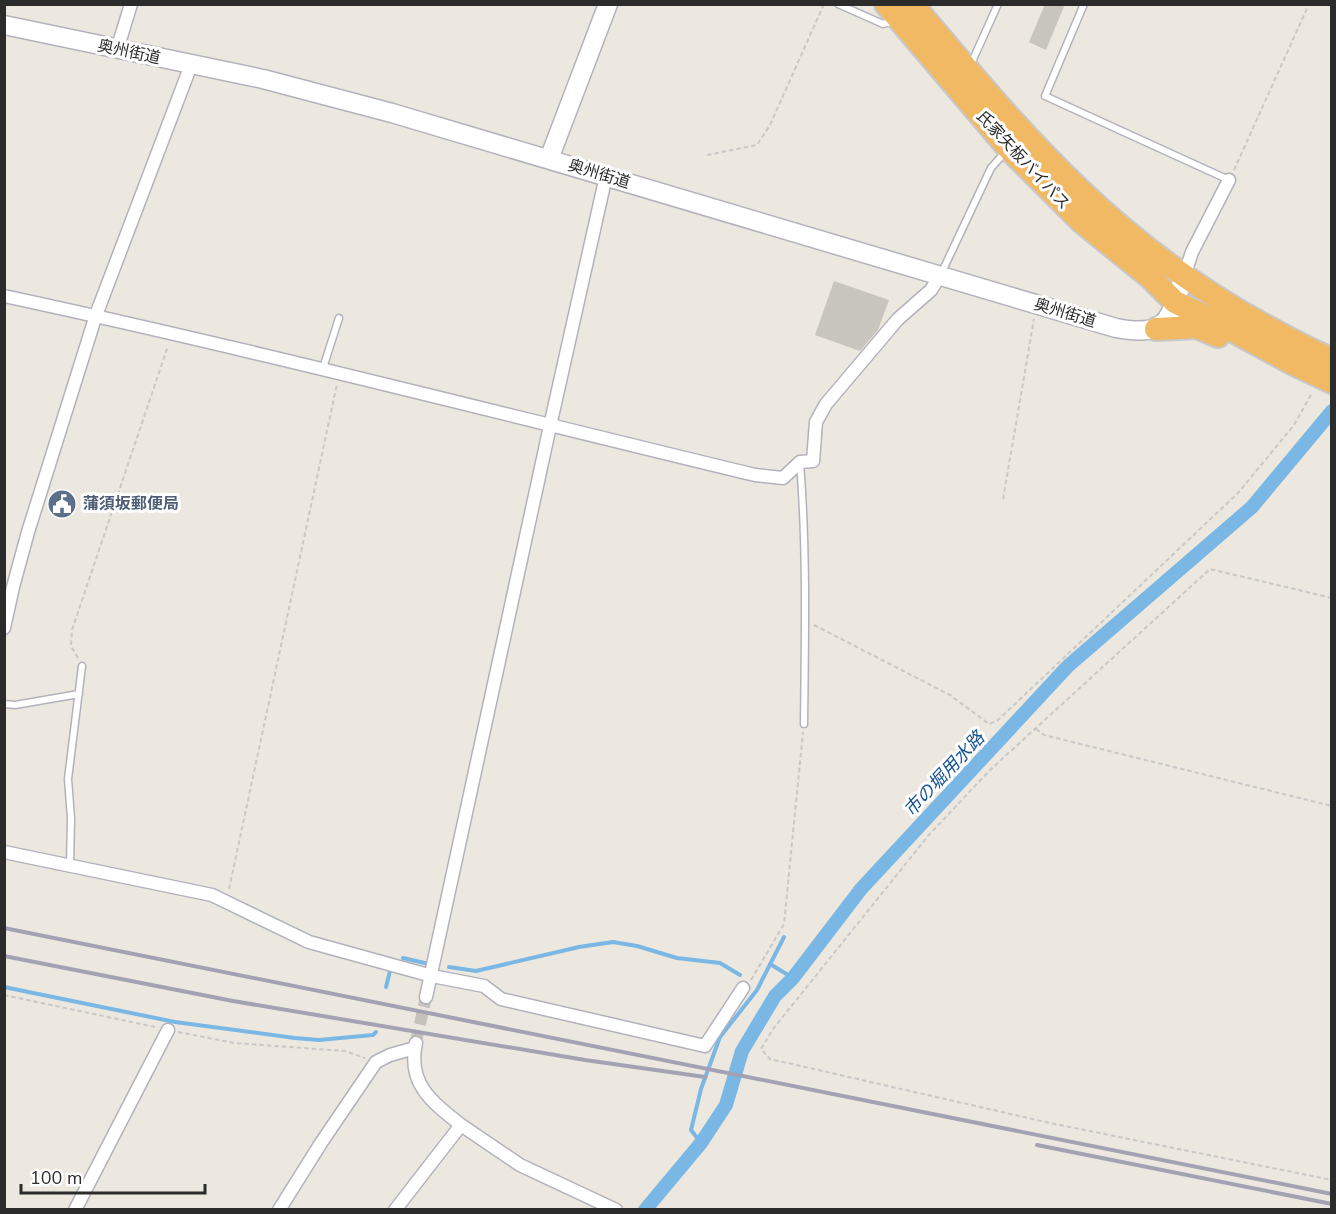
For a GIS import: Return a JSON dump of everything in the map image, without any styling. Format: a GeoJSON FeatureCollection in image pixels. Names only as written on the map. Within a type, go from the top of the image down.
{"type":"FeatureCollection","features":[{"type":"Feature","properties":{"kind":"highway","name":"氏家矢板バイパス"},"geometry":{"type":"LineString","coordinates":[[898,9],[966,67],[998,105],[1083,194],[1184,276]]}},
{"type":"Feature","properties":{"kind":"highway","name":"氏家矢板バイパス"},"geometry":{"type":"LineString","coordinates":[[898,9],[1009,149],[1082,222],[1151,278],[1175,302]]}},
{"type":"Feature","properties":{"kind":"highway"},"geometry":{"type":"LineString","coordinates":[[1184,276],[1225,305],[1314,352],[1327,375]]}},
{"type":"Feature","properties":{"kind":"highway"},"geometry":{"type":"LineString","coordinates":[[1175,302],[1292,363],[1327,375]]}},
{"type":"Feature","properties":{"kind":"highway"},"geometry":{"type":"LineString","coordinates":[[1156,329],[1197,327],[1267,361],[1292,363]]}},
{"type":"Feature","properties":{"kind":"main road"},"geometry":{"type":"LineString","coordinates":[[549,159],[608,4]]}},
{"type":"Feature","properties":{"kind":"main road","name":"奥州街道"},"geometry":{"type":"LineString","coordinates":[[4,25],[263,79],[319,93],[941,274],[1116,328],[1131,331],[1156,329]]}},
{"type":"Feature","properties":{"kind":"main road"},"geometry":{"type":"LineString","coordinates":[[1156,329],[1167,320],[1184,276]]}},
{"type":"Feature","properties":{"kind":"street"},"geometry":{"type":"LineString","coordinates":[[117,50],[131,4]]}},
{"type":"Feature","properties":{"kind":"street"},"geometry":{"type":"LineString","coordinates":[[4,627],[28,532],[96,315],[191,65]]}},
{"type":"Feature","properties":{"kind":"street"},"geometry":{"type":"LineString","coordinates":[[426,997],[606,176]]}},
{"type":"Feature","properties":{"kind":"street"},"geometry":{"type":"LineString","coordinates":[[1184,276],[1192,252],[1229,180]]}},
{"type":"Feature","properties":{"kind":"street"},"geometry":{"type":"LineString","coordinates":[[4,296],[323,368],[755,475],[783,477],[800,462],[813,461],[816,422],[820,413],[837,389],[898,318],[931,290],[941,274]]}},
{"type":"Feature","properties":{"kind":"street"},"geometry":{"type":"LineString","coordinates":[[4,852],[212,894],[309,942],[432,976],[484,986],[501,999],[705,1046],[743,988]]}},
{"type":"Feature","properties":{"kind":"street"},"geometry":{"type":"LineString","coordinates":[[75,1209],[168,1030]]}},
{"type":"Feature","properties":{"kind":"street"},"geometry":{"type":"LineString","coordinates":[[279,1209],[376,1062],[415,1045],[414,1071],[427,1096],[436,1105],[520,1165],[616,1209]]}},
{"type":"Feature","properties":{"kind":"street"},"geometry":{"type":"LineString","coordinates":[[395,1209],[461,1125]]}},
{"type":"Feature","properties":{"kind":"lane"},"geometry":{"type":"LineString","coordinates":[[838,4],[883,24],[891,23],[898,9]]}},
{"type":"Feature","properties":{"kind":"lane"},"geometry":{"type":"LineString","coordinates":[[966,67],[971,65],[998,4]]}},
{"type":"Feature","properties":{"kind":"lane"},"geometry":{"type":"LineString","coordinates":[[1084,4],[1045,96],[1229,180]]}},
{"type":"Feature","properties":{"kind":"lane"},"geometry":{"type":"LineString","coordinates":[[941,274],[991,168],[1009,149]]}},
{"type":"Feature","properties":{"kind":"lane"},"geometry":{"type":"LineString","coordinates":[[323,368],[339,318]]}},
{"type":"Feature","properties":{"kind":"lane"},"geometry":{"type":"LineString","coordinates":[[800,462],[804,509],[806,624],[804,724]]}},
{"type":"Feature","properties":{"kind":"lane"},"geometry":{"type":"LineString","coordinates":[[70,866],[71,818],[68,779],[82,666]]}},
{"type":"Feature","properties":{"kind":"lane"},"geometry":{"type":"LineString","coordinates":[[4,704],[15,705],[79,694]]}},
{"type":"Feature","properties":{"kind":"path"},"geometry":{"type":"LineString","coordinates":[[707,155],[757,145],[770,124],[824,4]]}},
{"type":"Feature","properties":{"kind":"path"},"geometry":{"type":"LineString","coordinates":[[1229,180],[1309,4]]}},
{"type":"Feature","properties":{"kind":"path"},"geometry":{"type":"LineString","coordinates":[[1003,499],[1024,368],[1037,304]]}},
{"type":"Feature","properties":{"kind":"path"},"geometry":{"type":"LineString","coordinates":[[82,666],[71,646],[70,635],[171,334]]}},
{"type":"Feature","properties":{"kind":"path"},"geometry":{"type":"LineString","coordinates":[[226,900],[339,372]]}},
{"type":"Feature","properties":{"kind":"path"},"geometry":{"type":"LineString","coordinates":[[806,624],[822,628],[950,695],[989,724],[998,720],[1238,493],[1294,424],[1327,375]]}},
{"type":"Feature","properties":{"kind":"path"},"geometry":{"type":"LineString","coordinates":[[1332,598],[1210,569],[990,770],[928,836],[773,1029],[761,1049],[770,1059],[1050,1123],[1332,1180]]}},
{"type":"Feature","properties":{"kind":"path"},"geometry":{"type":"LineString","coordinates":[[743,988],[748,986],[784,924],[804,724]]}},
{"type":"Feature","properties":{"kind":"path"},"geometry":{"type":"LineString","coordinates":[[1036,729],[1044,735],[1332,806]]}},
{"type":"Feature","properties":{"kind":"path"},"geometry":{"type":"LineString","coordinates":[[4,995],[234,1043],[345,1051],[376,1062]]}},
{"type":"Feature","properties":{"kind":"building"},"geometry":{"type":"Polygon","coordinates":[[[1045,4],[1065,4],[1046,50],[1029,42],[1045,4]]]}},
{"type":"Feature","properties":{"kind":"building"},"geometry":{"type":"Polygon","coordinates":[[[834,281],[889,300],[878,330],[860,351],[815,335],[834,281]]]}},
{"type":"Feature","properties":{"kind":"waterway","name":"市の堀用水路"},"geometry":{"type":"LineString","coordinates":[[645,1210],[701,1143],[726,1105],[742,1051],[775,996],[793,978],[861,889],[1068,666],[1252,507],[1332,411]]}},
{"type":"Feature","properties":{"kind":"waterway"},"geometry":{"type":"LineString","coordinates":[[701,1143],[691,1130],[701,1089],[720,1037],[757,990],[784,937]]}},
{"type":"Feature","properties":{"kind":"waterway"},"geometry":{"type":"LineString","coordinates":[[449,967],[476,971],[579,947],[613,942],[637,946],[677,958],[720,963],[740,975]]}},
{"type":"Feature","properties":{"kind":"waterway"},"geometry":{"type":"LineString","coordinates":[[403,958],[429,964]]}},
{"type":"Feature","properties":{"kind":"waterway"},"geometry":{"type":"LineString","coordinates":[[770,964],[793,978]]}},
{"type":"Feature","properties":{"kind":"waterway"},"geometry":{"type":"LineString","coordinates":[[386,987],[390,971]]}},
{"type":"Feature","properties":{"kind":"waterway"},"geometry":{"type":"LineString","coordinates":[[4,987],[175,1022],[295,1038],[319,1040],[373,1035],[376,1032]]}},
{"type":"Feature","properties":{"kind":"tunnel"},"geometry":{"type":"LineString","coordinates":[[416,1042],[426,997]]}},
{"type":"Feature","properties":{"kind":"railway"},"geometry":{"type":"LineString","coordinates":[[4,928],[1332,1194]]}},
{"type":"Feature","properties":{"kind":"railway"},"geometry":{"type":"LineString","coordinates":[[4,956],[233,1001],[585,1060],[705,1077]]}},
{"type":"Feature","properties":{"kind":"railway"},"geometry":{"type":"LineString","coordinates":[[1037,1145],[1332,1204]]}},
{"type":"Feature","properties":{"kind":"place","name":"蒲須坂郵便局"},"geometry":{"type":"Point","coordinates":[62,504]}}]}
